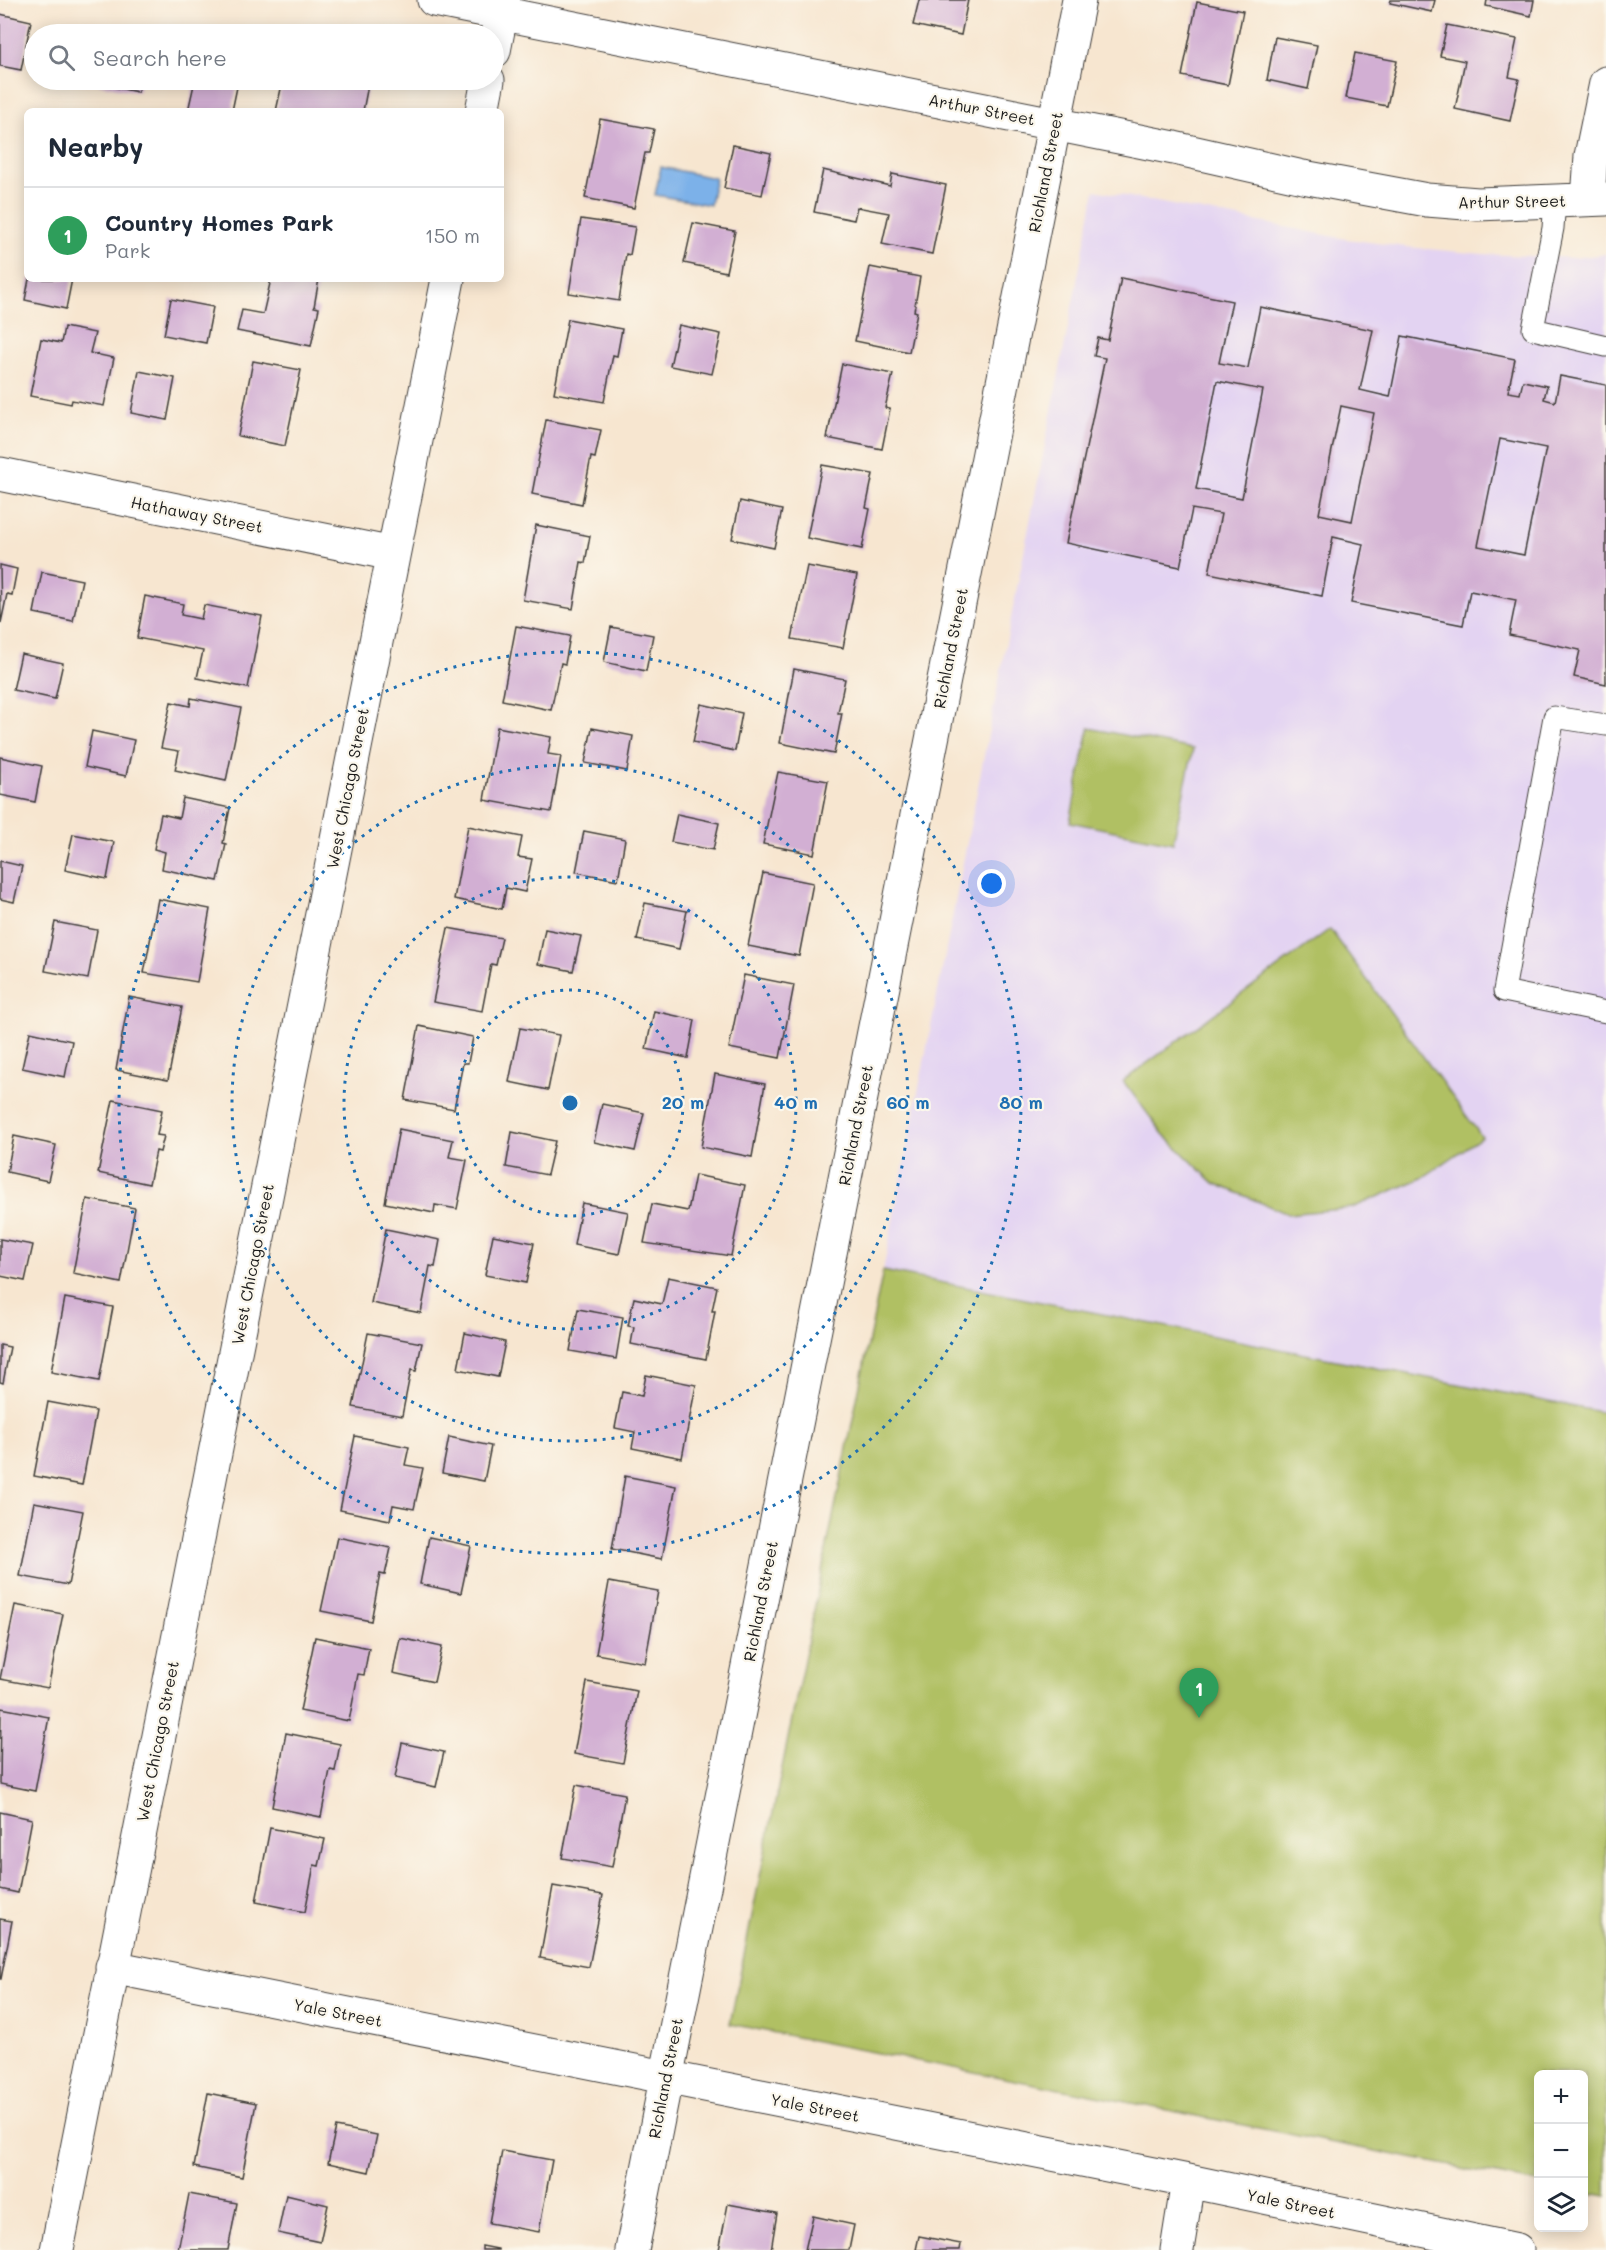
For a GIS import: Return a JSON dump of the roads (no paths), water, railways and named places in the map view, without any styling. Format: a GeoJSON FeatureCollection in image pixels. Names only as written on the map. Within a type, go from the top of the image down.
{"type":"FeatureCollection","features":[{"type":"Feature","properties":{"kind":"street","name":"Arthur Street"},"geometry":{"type":"LineString","coordinates":[[434,0],[503,7],[1303,177],[1427,200],[1478,204],[1597,199]]}},
{"type":"Feature","properties":{"kind":"street","name":"Richland Street"},"geometry":{"type":"LineString","coordinates":[[632,2250],[1079,0]]}},
{"type":"Feature","properties":{"kind":"street"},"geometry":{"type":"LineString","coordinates":[[500,24],[503,7]]}},
{"type":"Feature","properties":{"kind":"street"},"geometry":{"type":"LineString","coordinates":[[1597,199],[1591,156],[1606,83]]}},
{"type":"Feature","properties":{"kind":"street"},"geometry":{"type":"LineString","coordinates":[[483,108],[486,90]]}},
{"type":"Feature","properties":{"kind":"street","name":"West Chicago Street"},"geometry":{"type":"LineString","coordinates":[[57,2250],[447,282]]}},
{"type":"Feature","properties":{"kind":"street","name":"Hathaway Street"},"geometry":{"type":"LineString","coordinates":[[0,474],[393,554]]}},
{"type":"Feature","properties":{"kind":"street","name":"Yale Street"},"geometry":{"type":"LineString","coordinates":[[112,1967],[1188,2181],[1516,2250]]}},
{"type":"Feature","properties":{"kind":"street"},"geometry":{"type":"LineString","coordinates":[[1177,2250],[1188,2181]]}},
{"type":"Feature","properties":{"kind":"lane"},"geometry":{"type":"LineString","coordinates":[[1555,200],[1554,228],[1533,329],[1606,346]]}},
{"type":"Feature","properties":{"kind":"lane"},"geometry":{"type":"LineString","coordinates":[[1606,725],[1554,717],[1504,991],[1606,1012]]}},
{"type":"Feature","properties":{"kind":"water"},"geometry":{"type":"Polygon","coordinates":[[[661,167],[715,178],[710,205],[655,195],[661,167]]]}},
{"type":"Feature","properties":{"kind":"place","name":"Country Homes Park"},"geometry":{"type":"Point","coordinates":[1199,1718]}}]}
